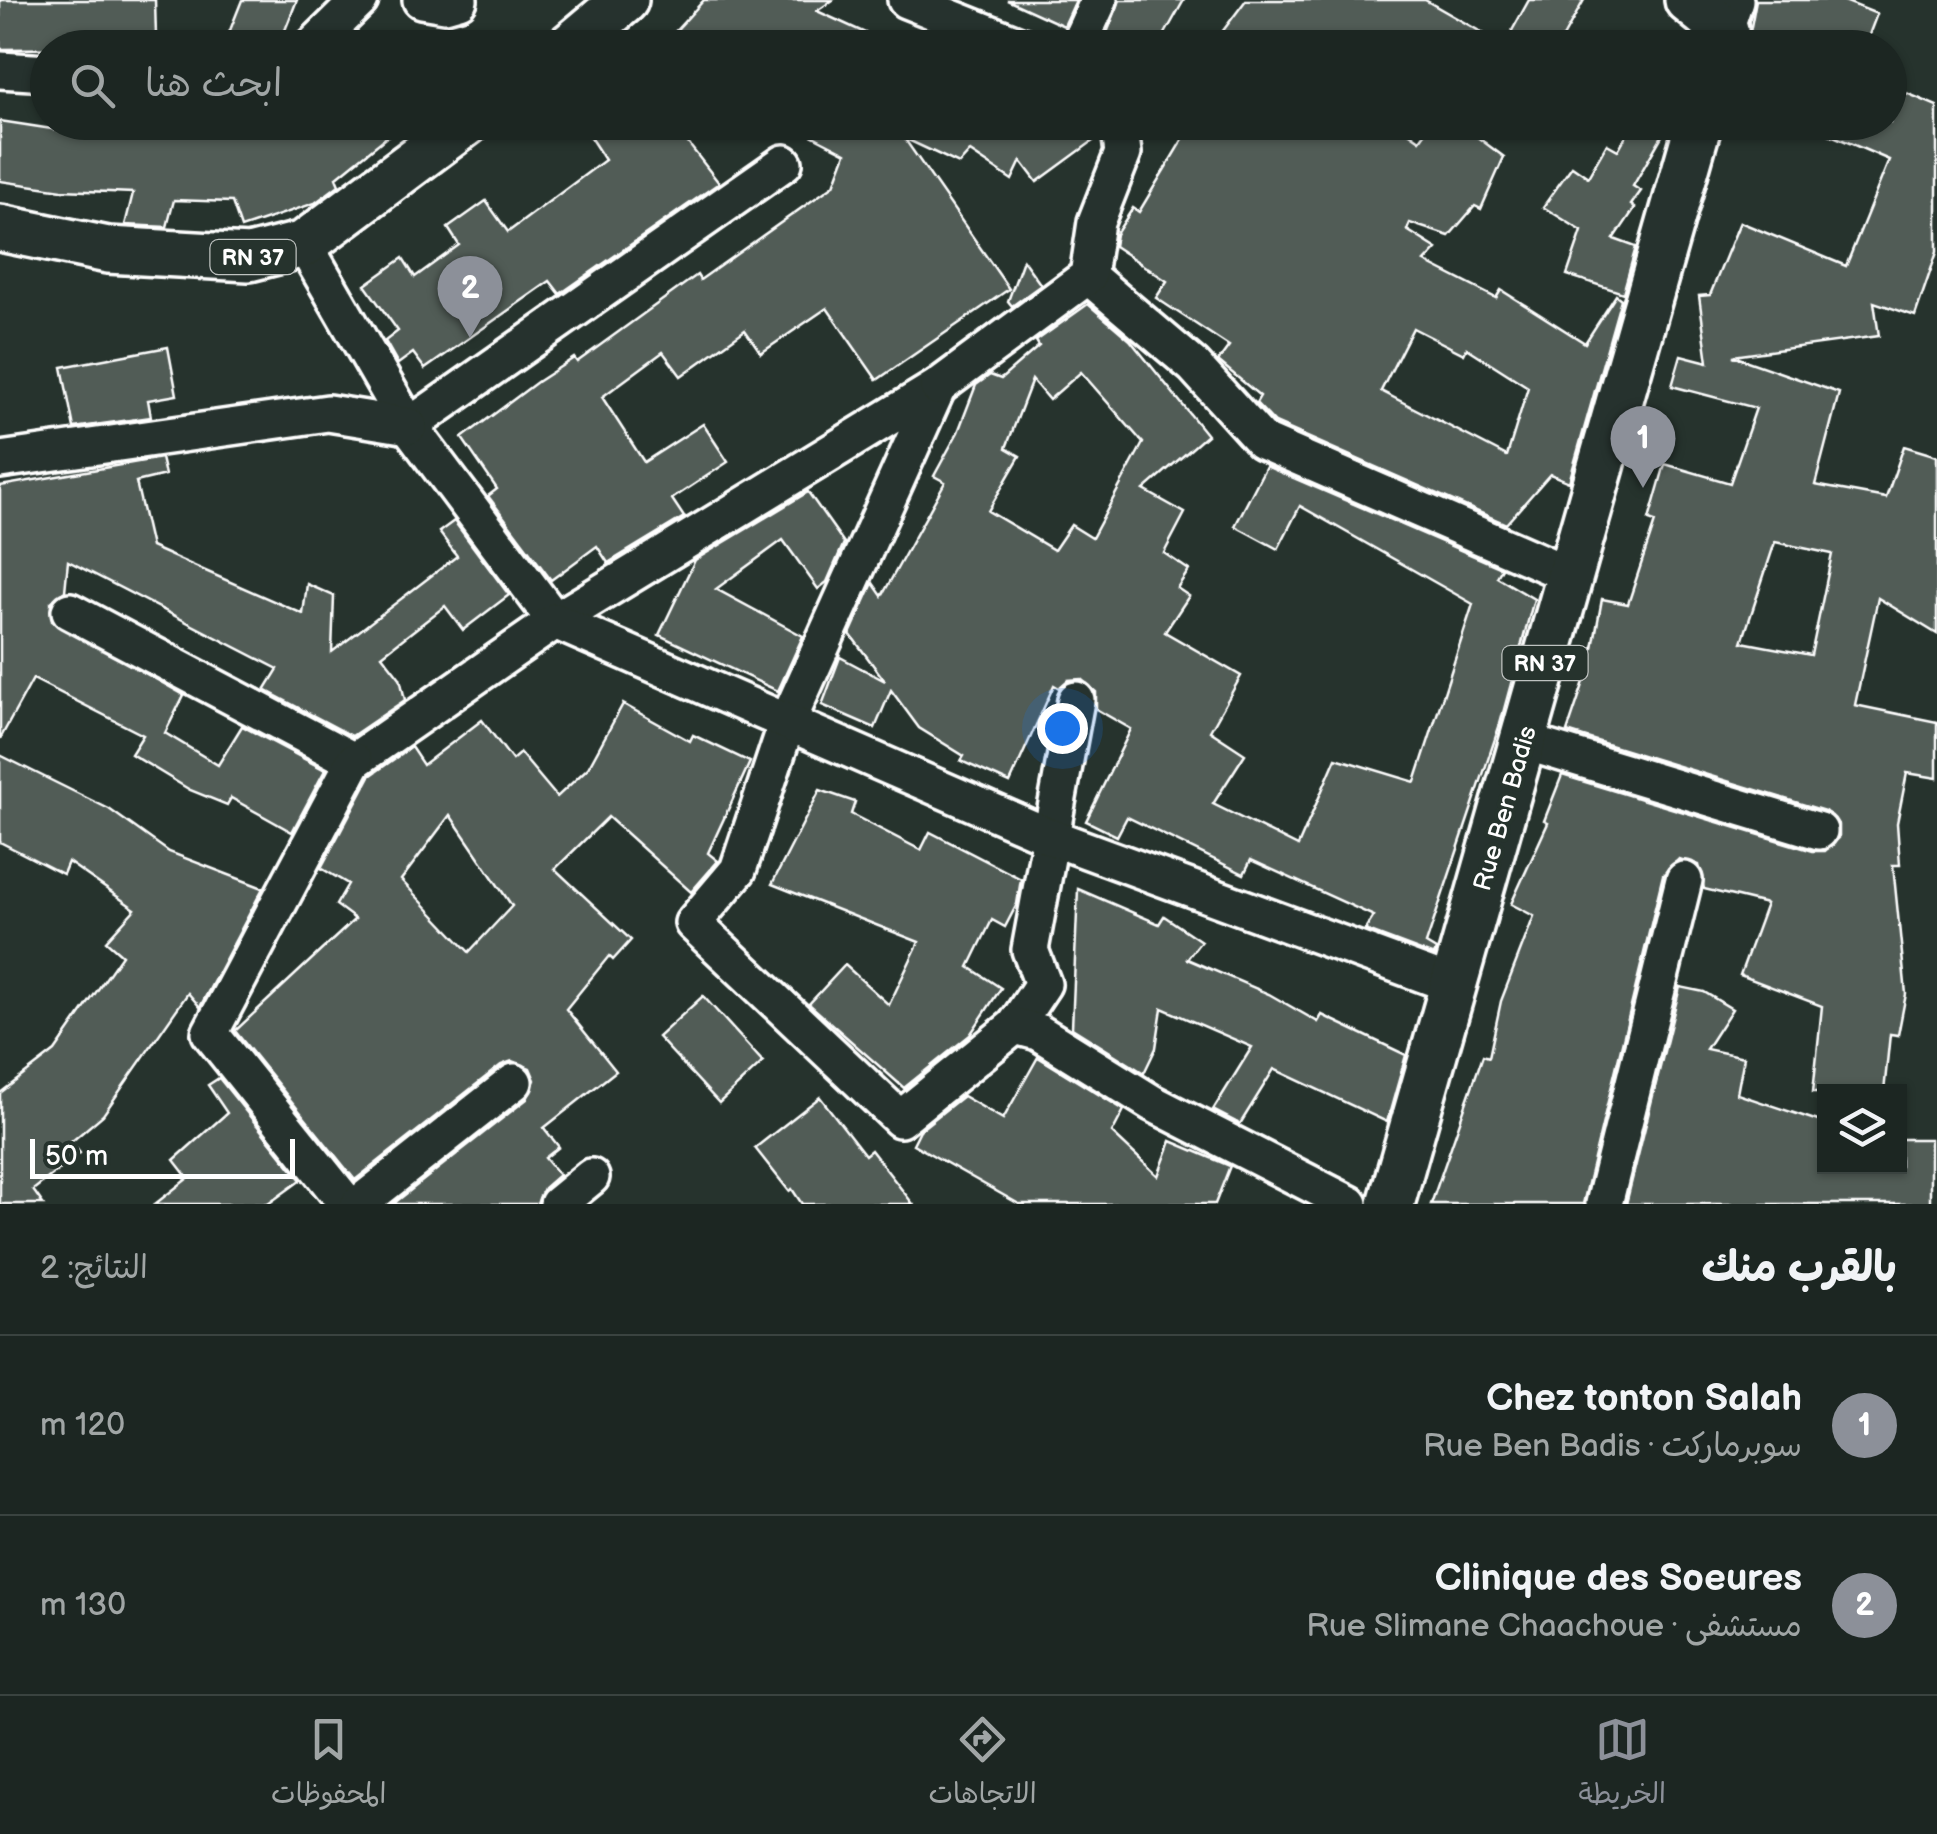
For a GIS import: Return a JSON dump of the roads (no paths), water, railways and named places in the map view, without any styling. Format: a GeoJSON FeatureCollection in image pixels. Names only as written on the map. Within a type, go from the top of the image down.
{"type":"FeatureCollection","features":[{"type":"Feature","properties":{"kind":"main road"},"geometry":{"type":"LineString","coordinates":[[589,30],[624,0]]}},
{"type":"Feature","properties":{"kind":"main road"},"geometry":{"type":"LineString","coordinates":[[1688,0],[1727,26]]}},
{"type":"Feature","properties":{"kind":"main road","name":"RN 37"},"geometry":{"type":"LineString","coordinates":[[0,228],[108,250],[250,258],[304,244],[443,140]]}},
{"type":"Feature","properties":{"kind":"main road","name":"Rue Ben Badis"},"geometry":{"type":"LineString","coordinates":[[1390,1204],[1693,140]]}},
{"type":"Feature","properties":{"kind":"street"},"geometry":{"type":"LineString","coordinates":[[329,30],[360,0]]}},
{"type":"Feature","properties":{"kind":"street"},"geometry":{"type":"LineString","coordinates":[[421,0],[446,4],[459,0]]}},
{"type":"Feature","properties":{"kind":"street"},"geometry":{"type":"LineString","coordinates":[[906,0],[982,30]]}},
{"type":"Feature","properties":{"kind":"street"},"geometry":{"type":"LineString","coordinates":[[1085,30],[1098,0]]}},
{"type":"Feature","properties":{"kind":"street"},"geometry":{"type":"LineString","coordinates":[[0,70],[30,72]]}},
{"type":"Feature","properties":{"kind":"street"},"geometry":{"type":"LineString","coordinates":[[347,1204],[210,1033],[354,761],[554,621],[938,386],[1088,276],[1096,222],[1123,153],[1121,140]]}},
{"type":"Feature","properties":{"kind":"street"},"geometry":{"type":"LineString","coordinates":[[0,460],[328,413],[410,426],[784,163]]}},
{"type":"Feature","properties":{"kind":"street"},"geometry":{"type":"LineString","coordinates":[[304,244],[410,426],[554,621],[1051,837],[1453,985]]}},
{"type":"Feature","properties":{"kind":"street"},"geometry":{"type":"LineString","coordinates":[[1088,276],[1194,366],[1262,441],[1570,575]]}},
{"type":"Feature","properties":{"kind":"street"},"geometry":{"type":"LineString","coordinates":[[938,386],[787,724],[738,870],[693,923],[900,1118],[1015,1026],[1043,984],[1030,950],[1076,700]]}},
{"type":"Feature","properties":{"kind":"street"},"geometry":{"type":"LineString","coordinates":[[70,611],[354,761]]}},
{"type":"Feature","properties":{"kind":"street"},"geometry":{"type":"LineString","coordinates":[[1522,742],[1819,830]]}},
{"type":"Feature","properties":{"kind":"street"},"geometry":{"type":"LineString","coordinates":[[1604,1204],[1684,880]]}},
{"type":"Feature","properties":{"kind":"street"},"geometry":{"type":"LineString","coordinates":[[1015,1026],[1038,1032],[1152,1103],[1350,1204]]}},
{"type":"Feature","properties":{"kind":"street"},"geometry":{"type":"LineString","coordinates":[[359,1204],[514,1082]]}},
{"type":"Feature","properties":{"kind":"street"},"geometry":{"type":"LineString","coordinates":[[558,1204],[591,1178]]}},
{"type":"Feature","properties":{"kind":"place","name":"Clinique des Soeures"},"geometry":{"type":"Point","coordinates":[470,338]}},
{"type":"Feature","properties":{"kind":"place","name":"Chez tonton Salah"},"geometry":{"type":"Point","coordinates":[1643,488]}}]}
